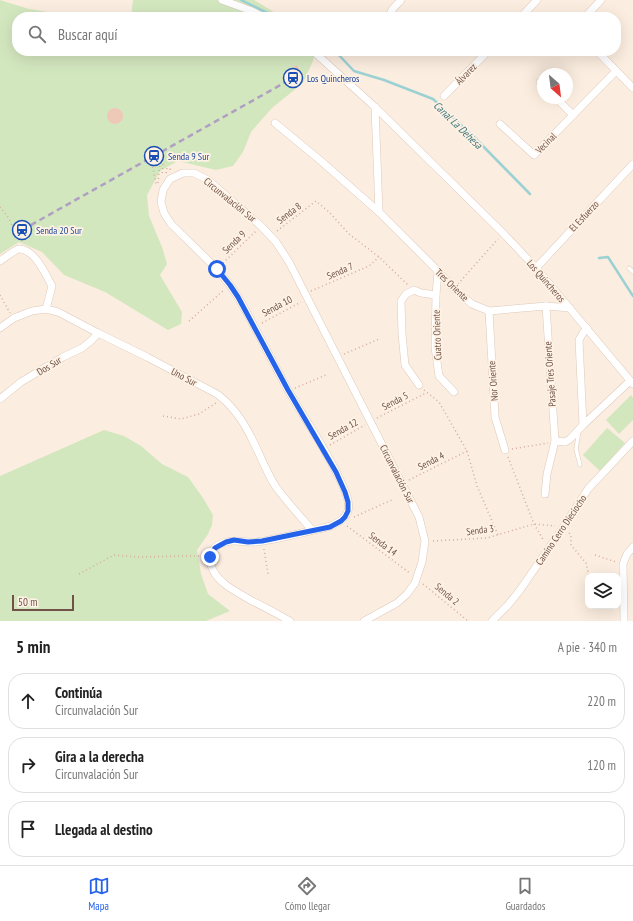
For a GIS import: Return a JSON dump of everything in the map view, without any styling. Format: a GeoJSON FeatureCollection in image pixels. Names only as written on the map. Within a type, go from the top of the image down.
{"type":"FeatureCollection","features":[{"type":"Feature","properties":{"kind":"street"},"geometry":{"type":"LineString","coordinates":[[222,0],[254,12]]}},
{"type":"Feature","properties":{"kind":"street"},"geometry":{"type":"LineString","coordinates":[[390,12],[401,0]]}},
{"type":"Feature","properties":{"kind":"street"},"geometry":{"type":"LineString","coordinates":[[526,12],[537,0]]}},
{"type":"Feature","properties":{"kind":"street"},"geometry":{"type":"LineString","coordinates":[[590,12],[601,0]]}},
{"type":"Feature","properties":{"kind":"street","name":"Los Quincheros"},"geometry":{"type":"LineString","coordinates":[[319,56],[375,107],[503,233],[536,268],[632,382]]}},
{"type":"Feature","properties":{"kind":"street","name":"Álvarez"},"geometry":{"type":"LineString","coordinates":[[444,96],[483,56]]}},
{"type":"Feature","properties":{"kind":"street"},"geometry":{"type":"LineString","coordinates":[[602,56],[633,88]]}},
{"type":"Feature","properties":{"kind":"street","name":"Vecinal"},"geometry":{"type":"LineString","coordinates":[[500,124],[534,155],[616,71]]}},
{"type":"Feature","properties":{"kind":"street"},"geometry":{"type":"LineString","coordinates":[[562,104],[573,115]]}},
{"type":"Feature","properties":{"kind":"street"},"geometry":{"type":"LineString","coordinates":[[375,107],[379,212]]}},
{"type":"Feature","properties":{"kind":"street","name":"Tres Oriente"},"geometry":{"type":"LineString","coordinates":[[275,123],[321,160],[379,212],[454,289],[472,304],[488,311]]}},
{"type":"Feature","properties":{"kind":"street","name":"El Esfuerzo"},"geometry":{"type":"LineString","coordinates":[[536,268],[633,164]]}},
{"type":"Feature","properties":{"kind":"street","name":"Circunvalación Sur"},"geometry":{"type":"LineString","coordinates":[[341,521],[348,511],[348,502],[336,472],[288,390],[246,312],[230,285],[217,269],[171,224],[164,214],[161,202],[163,190],[170,179],[183,174],[194,173],[208,180],[261,226],[282,251],[338,357],[419,517],[425,541],[422,562],[417,579],[410,591],[397,603],[364,621]]}},
{"type":"Feature","properties":{"kind":"street"},"geometry":{"type":"LineString","coordinates":[[0,261],[18,249],[26,250],[41,264],[52,286],[46,309],[32,311],[14,318],[0,328]]}},
{"type":"Feature","properties":{"kind":"street","name":"Cuatro Oriente"},"geometry":{"type":"LineString","coordinates":[[438,271],[436,295],[436,347],[439,376],[454,392]]}},
{"type":"Feature","properties":{"kind":"street"},"geometry":{"type":"LineString","coordinates":[[419,385],[405,365],[401,301],[406,294],[414,290],[421,293],[436,295]]}},
{"type":"Feature","properties":{"kind":"street"},"geometry":{"type":"LineString","coordinates":[[488,311],[546,306],[570,308]]}},
{"type":"Feature","properties":{"kind":"street","name":"Pasaje Tres Oriente"},"geometry":{"type":"LineString","coordinates":[[545,494],[547,474],[555,441],[546,306]]}},
{"type":"Feature","properties":{"kind":"street","name":"Uno Sur"},"geometry":{"type":"LineString","coordinates":[[46,309],[58,312],[147,357],[210,390],[222,398],[243,423],[276,487],[312,530]]}},
{"type":"Feature","properties":{"kind":"street","name":"Nor Oriente"},"geometry":{"type":"LineString","coordinates":[[488,311],[495,418],[505,450]]}},
{"type":"Feature","properties":{"kind":"street"},"geometry":{"type":"LineString","coordinates":[[581,427],[579,340],[587,328]]}},
{"type":"Feature","properties":{"kind":"street","name":"Dos Sur"},"geometry":{"type":"LineString","coordinates":[[0,398],[21,382],[63,357],[82,348],[98,333]]}},
{"type":"Feature","properties":{"kind":"street"},"geometry":{"type":"LineString","coordinates":[[555,441],[565,442],[570,439],[581,427],[632,382]]}},
{"type":"Feature","properties":{"kind":"street","name":"Camino Cerro Dieciocho"},"geometry":{"type":"LineString","coordinates":[[492,621],[526,581],[588,489],[633,441]]}},
{"type":"Feature","properties":{"kind":"street"},"geometry":{"type":"LineString","coordinates":[[290,621],[226,585],[213,571],[210,564],[210,557],[215,548],[226,542],[234,540],[248,542],[262,541],[330,527],[341,521]]}},
{"type":"Feature","properties":{"kind":"street"},"geometry":{"type":"LineString","coordinates":[[624,621],[623,564],[627,554],[633,547]]}},
{"type":"Feature","properties":{"kind":"lane"},"geometry":{"type":"LineString","coordinates":[[629,268],[633,272]]}},
{"type":"Feature","properties":{"kind":"lane"},"geometry":{"type":"LineString","coordinates":[[580,465],[576,449],[581,427]]}},
{"type":"Feature","properties":{"kind":"path"},"geometry":{"type":"LineString","coordinates":[[162,156],[152,163],[156,184],[158,183],[160,163],[163,163],[162,177]]}},
{"type":"Feature","properties":{"kind":"path","name":"Senda 8"},"geometry":{"type":"LineString","coordinates":[[270,235],[316,201],[330,212],[348,234],[379,257]]}},
{"type":"Feature","properties":{"kind":"path"},"geometry":{"type":"LineString","coordinates":[[0,207],[10,221],[14,232]]}},
{"type":"Feature","properties":{"kind":"path","name":"Senda 9"},"geometry":{"type":"LineString","coordinates":[[217,269],[261,226]]}},
{"type":"Feature","properties":{"kind":"path"},"geometry":{"type":"LineString","coordinates":[[454,289],[503,233]]}},
{"type":"Feature","properties":{"kind":"path"},"geometry":{"type":"LineString","coordinates":[[379,257],[414,290]]}},
{"type":"Feature","properties":{"kind":"path","name":"Senda 7"},"geometry":{"type":"LineString","coordinates":[[306,296],[369,266],[379,257]]}},
{"type":"Feature","properties":{"kind":"path"},"geometry":{"type":"LineString","coordinates":[[189,321],[230,285]]}},
{"type":"Feature","properties":{"kind":"path"},"geometry":{"type":"LineString","coordinates":[[0,295],[14,318]]}},
{"type":"Feature","properties":{"kind":"path","name":"Senda 10"},"geometry":{"type":"LineString","coordinates":[[254,327],[306,296]]}},
{"type":"Feature","properties":{"kind":"path"},"geometry":{"type":"LineString","coordinates":[[338,357],[379,339]]}},
{"type":"Feature","properties":{"kind":"path"},"geometry":{"type":"LineString","coordinates":[[288,390],[326,375]]}},
{"type":"Feature","properties":{"kind":"path"},"geometry":{"type":"LineString","coordinates":[[419,385],[426,393],[439,402],[467,451],[477,486],[498,535]]}},
{"type":"Feature","properties":{"kind":"path","name":"Senda 5"},"geometry":{"type":"LineString","coordinates":[[370,422],[426,393]]}},
{"type":"Feature","properties":{"kind":"path"},"geometry":{"type":"LineString","coordinates":[[163,416],[181,419],[199,414],[222,398]]}},
{"type":"Feature","properties":{"kind":"path","name":"Senda 12"},"geometry":{"type":"LineString","coordinates":[[323,448],[370,422]]}},
{"type":"Feature","properties":{"kind":"path"},"geometry":{"type":"LineString","coordinates":[[548,548],[534,524],[505,450],[555,441]]}},
{"type":"Feature","properties":{"kind":"path","name":"Senda 4"},"geometry":{"type":"LineString","coordinates":[[402,484],[467,451]]}},
{"type":"Feature","properties":{"kind":"path"},"geometry":{"type":"LineString","coordinates":[[341,521],[357,517],[394,499]]}},
{"type":"Feature","properties":{"kind":"path","name":"Senda 14"},"geometry":{"type":"LineString","coordinates":[[341,521],[417,579]]}},
{"type":"Feature","properties":{"kind":"path"},"geometry":{"type":"LineString","coordinates":[[534,524],[555,526]]}},
{"type":"Feature","properties":{"kind":"path","name":"Senda 3"},"geometry":{"type":"LineString","coordinates":[[425,541],[487,538],[534,524]]}},
{"type":"Feature","properties":{"kind":"path"},"geometry":{"type":"LineString","coordinates":[[262,541],[268,574]]}},
{"type":"Feature","properties":{"kind":"path"},"geometry":{"type":"LineString","coordinates":[[571,545],[586,563],[588,573]]}},
{"type":"Feature","properties":{"kind":"path"},"geometry":{"type":"LineString","coordinates":[[79,574],[114,555],[138,557],[210,557]]}},
{"type":"Feature","properties":{"kind":"path"},"geometry":{"type":"LineString","coordinates":[[595,555],[623,564]]}},
{"type":"Feature","properties":{"kind":"path","name":"Senda 2"},"geometry":{"type":"LineString","coordinates":[[417,579],[468,621]]}},
{"type":"Feature","properties":{"kind":"green space"},"geometry":{"type":"Polygon","coordinates":[[[0,0],[29,9],[48,12],[12,12],[12,56],[314,56],[303,83],[272,108],[251,132],[243,152],[233,166],[216,170],[178,161],[160,171],[147,195],[149,216],[162,247],[167,264],[160,275],[182,312],[181,324],[168,330],[105,292],[64,275],[42,252],[19,242],[0,254],[0,0]]]}},
{"type":"Feature","properties":{"kind":"green space"},"geometry":{"type":"Polygon","coordinates":[[[133,0],[254,0],[274,12],[132,12],[133,0]]]}},
{"type":"Feature","properties":{"kind":"green space"},"geometry":{"type":"Polygon","coordinates":[[[631,395],[633,398],[633,420],[619,434],[606,420],[631,395]]]}},
{"type":"Feature","properties":{"kind":"green space"},"geometry":{"type":"Polygon","coordinates":[[[607,428],[625,443],[600,471],[583,455],[607,428]]]}},
{"type":"Feature","properties":{"kind":"green space"},"geometry":{"type":"Polygon","coordinates":[[[104,430],[124,436],[141,446],[162,464],[188,477],[203,498],[213,515],[212,525],[208,534],[197,550],[201,574],[208,594],[230,611],[206,621],[0,621],[0,476],[104,430]]]}},
{"type":"Feature","properties":{"kind":"building"},"geometry":{"type":"Polygon","coordinates":[[[297,65],[303,76],[291,83],[285,72],[297,65]]]}},
{"type":"Feature","properties":{"kind":"building"},"geometry":{"type":"Polygon","coordinates":[[[115,108],[121,110],[123,116],[121,122],[115,124],[109,122],[107,116],[109,110],[115,108]]]}},
{"type":"Feature","properties":{"kind":"building"},"geometry":{"type":"Polygon","coordinates":[[[24,222],[30,232],[20,239],[14,228],[24,222]]]}},
{"type":"Feature","properties":{"kind":"waterway","name":"Canal La Dehesa"},"geometry":{"type":"LineString","coordinates":[[241,0],[266,12]]}},
{"type":"Feature","properties":{"kind":"waterway","name":"Canal La Dehesa"},"geometry":{"type":"LineString","coordinates":[[340,56],[354,71],[384,80],[433,99],[475,138],[530,194]]}},
{"type":"Feature","properties":{"kind":"waterway","name":"Canal La Dehesa"},"geometry":{"type":"LineString","coordinates":[[599,258],[608,257],[633,296]]}},
{"type":"Feature","properties":{"kind":"railway"},"geometry":{"type":"LineString","coordinates":[[22,230],[293,78]]}},
{"type":"Feature","properties":{"kind":"place","name":"Los Quincheros"},"geometry":{"type":"Point","coordinates":[293,78]}},
{"type":"Feature","properties":{"kind":"place","name":"Senda 9 Sur"},"geometry":{"type":"Point","coordinates":[154,156]}},
{"type":"Feature","properties":{"kind":"place","name":"Senda 20 Sur"},"geometry":{"type":"Point","coordinates":[22,230]}},
{"type":"Feature","properties":{"kind":"route"},"geometry":{"type":"LineString","coordinates":[[210,557],[213,550],[218,545],[234,540],[248,542],[262,541],[330,527],[341,521],[348,511],[348,502],[345,492],[336,472],[288,390],[238,297],[217,269]]}}]}
